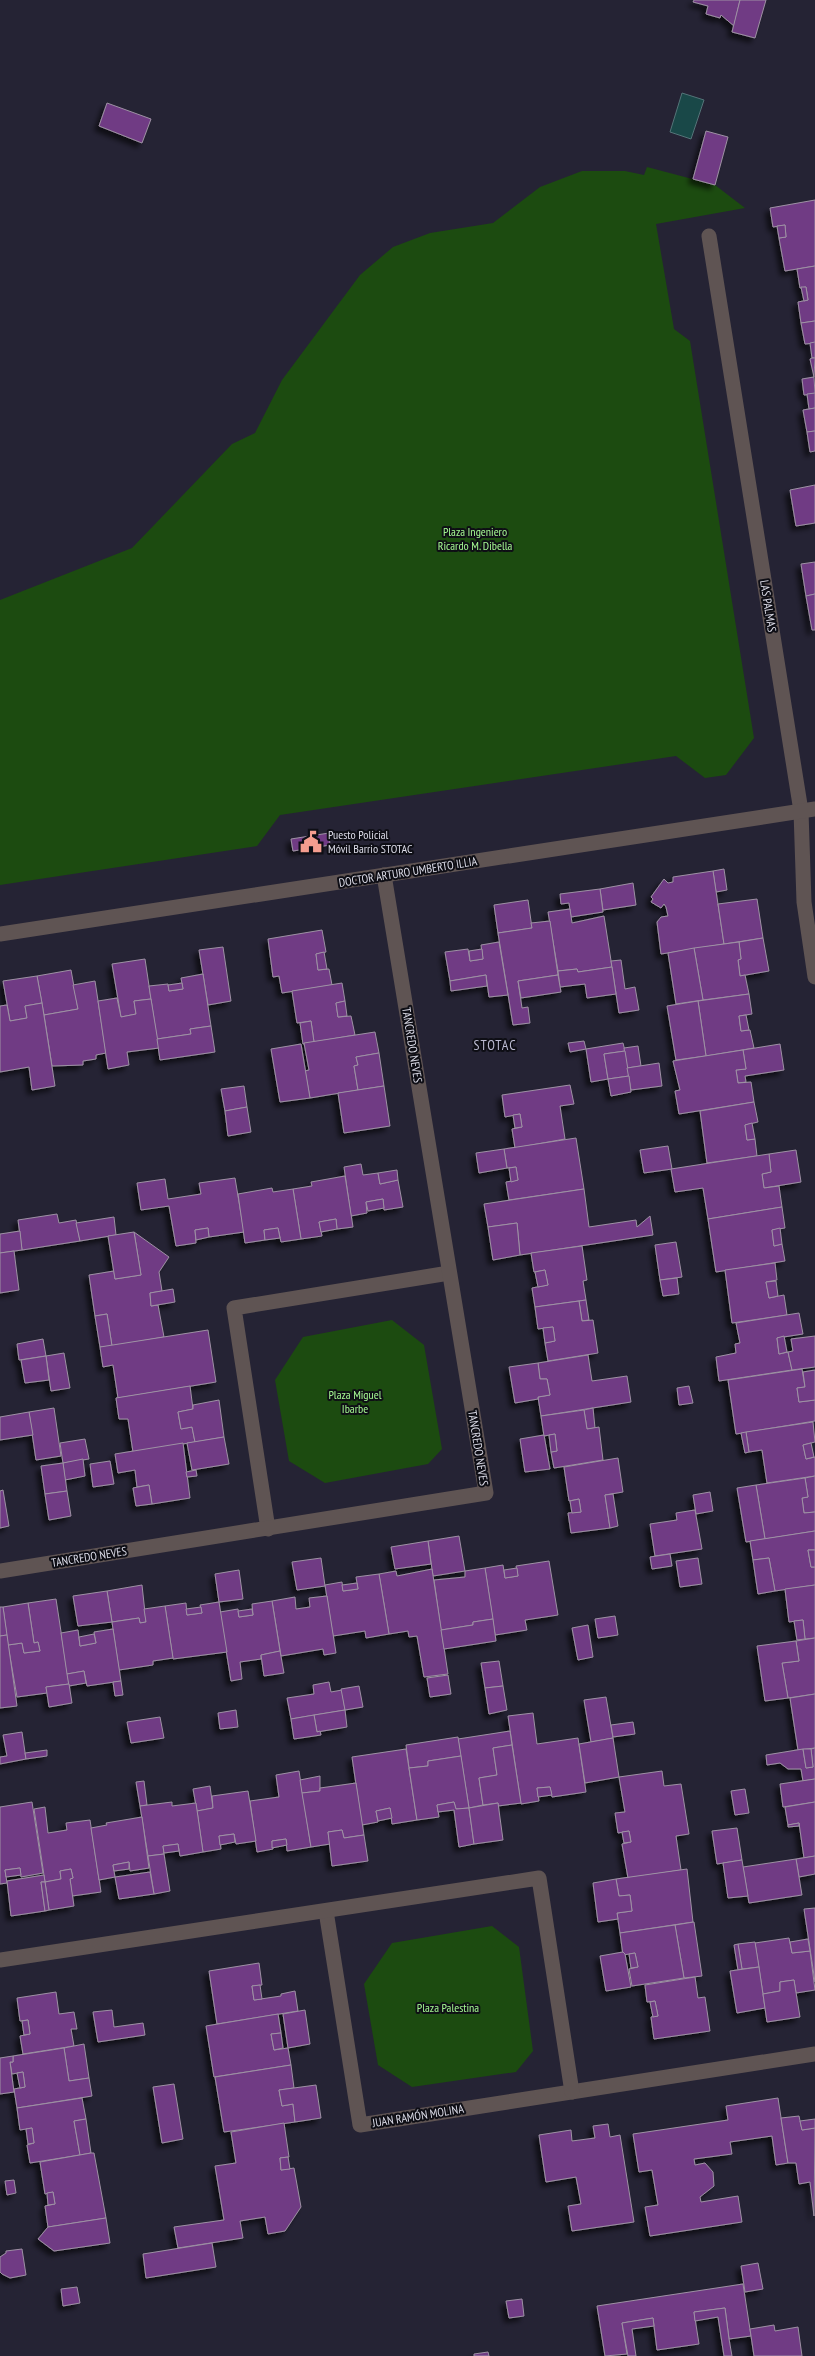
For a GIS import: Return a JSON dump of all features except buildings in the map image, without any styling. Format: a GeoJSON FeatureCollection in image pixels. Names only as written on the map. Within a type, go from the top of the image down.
{"type":"FeatureCollection","features":[{"type":"Feature","properties":{"kind":"street","name":"LAS PALMAS"},"geometry":{"type":"LineString","coordinates":[[709,236],[808,810],[804,902],[815,977]]}},
{"type":"Feature","properties":{"kind":"street","name":"DOCTOR ARTURO UMBERTO ILLIA"},"geometry":{"type":"LineString","coordinates":[[0,934],[808,810]]}},
{"type":"Feature","properties":{"kind":"street","name":"TANCREDO NEVES"},"geometry":{"type":"LineString","coordinates":[[0,1571],[486,1493],[384,875]]}},
{"type":"Feature","properties":{"kind":"street"},"geometry":{"type":"LineString","coordinates":[[268,1529],[234,1308],[449,1273]]}},
{"type":"Feature","properties":{"kind":"street"},"geometry":{"type":"LineString","coordinates":[[0,1960],[539,1878],[572,2092]]}},
{"type":"Feature","properties":{"kind":"street","name":"JUAN RAMÓN MOLINA"},"geometry":{"type":"LineString","coordinates":[[326,1910],[360,2125],[815,2054]]}},
{"type":"Feature","properties":{"kind":"green space","name":"Plaza Ingeniero Ricardo M. Dibella"},"geometry":{"type":"Polygon","coordinates":[[[647,167],[715,185],[745,208],[656,224],[674,329],[690,341],[754,738],[726,775],[705,778],[676,756],[280,815],[257,846],[0,885],[0,600],[132,548],[232,444],[255,433],[282,380],[360,275],[393,247],[430,233],[493,223],[540,187],[582,171],[625,171],[644,175],[647,167]]]}},
{"type":"Feature","properties":{"kind":"green space","name":"Plaza Miguel Ibarbe"},"geometry":{"type":"Polygon","coordinates":[[[392,1320],[424,1345],[442,1449],[428,1464],[325,1483],[289,1461],[275,1380],[303,1337],[392,1320]]]}},
{"type":"Feature","properties":{"kind":"green space","name":"Plaza Palestina"},"geometry":{"type":"Polygon","coordinates":[[[492,1926],[519,1947],[533,2051],[516,2072],[412,2087],[378,2065],[364,1984],[392,1943],[492,1926]]]}},
{"type":"Feature","properties":{"kind":"shaded area"},"geometry":{"type":"Polygon","coordinates":[[[682,93],[704,100],[691,139],[670,132],[682,93]]]}},
{"type":"Feature","properties":{"kind":"place","name":"Puesto Policial Móvil Barrio STOTAC"},"geometry":{"type":"Point","coordinates":[311,842]}},
{"type":"Feature","properties":{"kind":"district","name":"STOTAC"},"geometry":{"type":"Point","coordinates":[495,1045]}}]}
